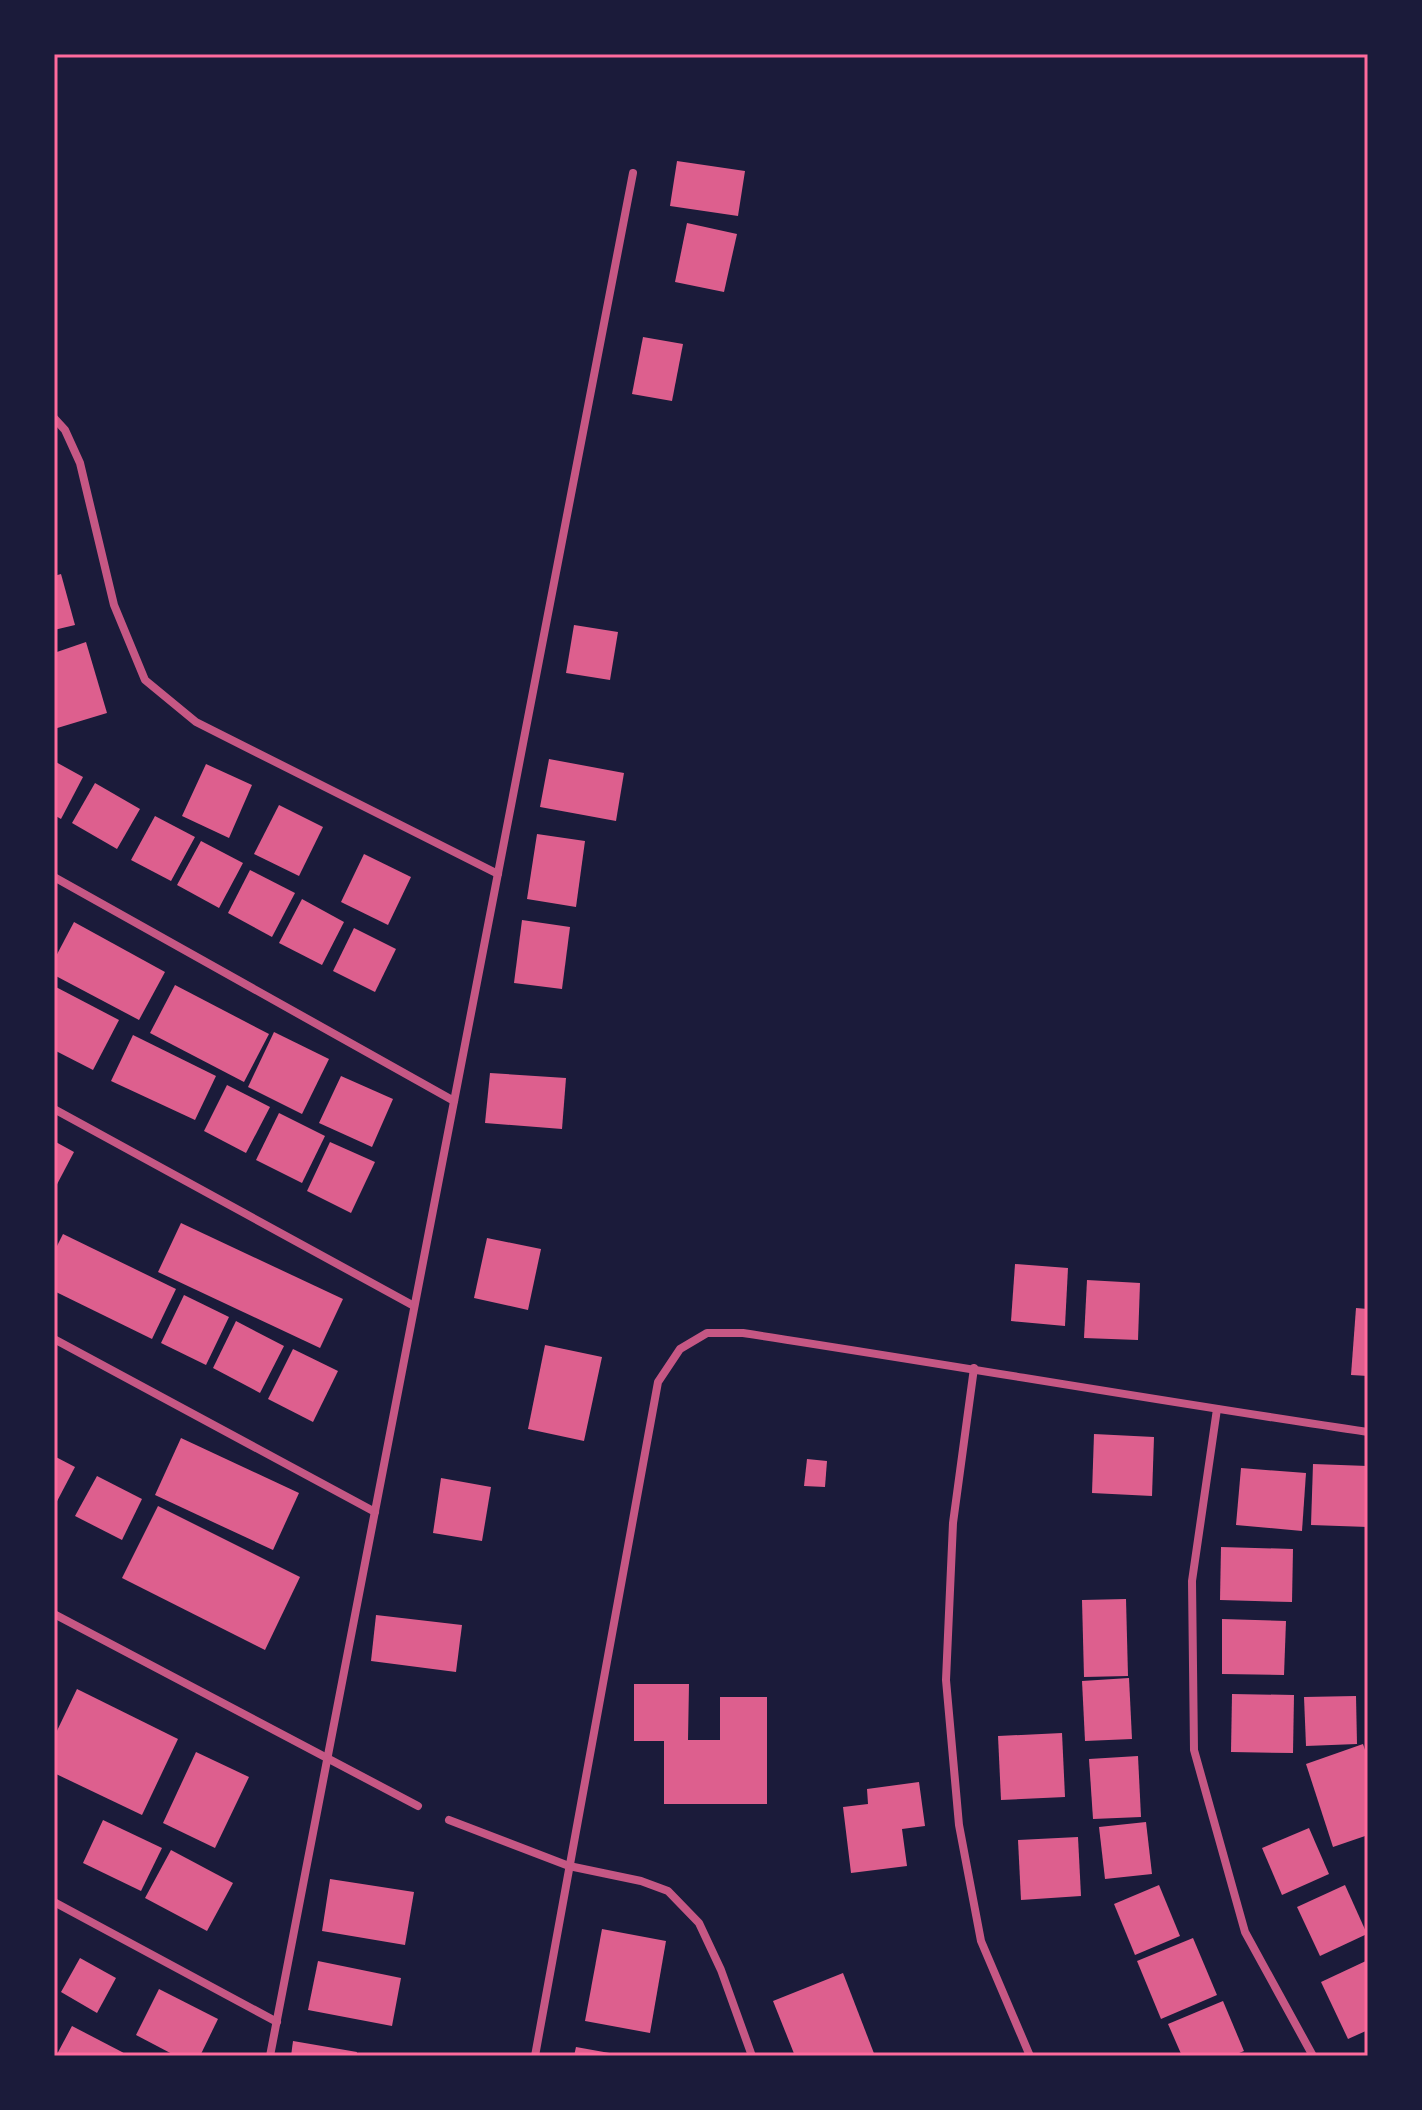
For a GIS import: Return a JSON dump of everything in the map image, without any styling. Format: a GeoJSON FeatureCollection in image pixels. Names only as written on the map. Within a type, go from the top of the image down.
{"type":"FeatureCollection","features":[{"type":"Feature","properties":{"kind":"street"},"geometry":{"type":"LineString","coordinates":[[270,2056],[633,173]]}},
{"type":"Feature","properties":{"kind":"street"},"geometry":{"type":"LineString","coordinates":[[54,418],[65,430],[80,463],[114,605],[145,680],[196,722],[498,874]]}},
{"type":"Feature","properties":{"kind":"street"},"geometry":{"type":"LineString","coordinates":[[54,877],[454,1101]]}},
{"type":"Feature","properties":{"kind":"street"},"geometry":{"type":"LineString","coordinates":[[54,1109],[414,1306]]}},
{"type":"Feature","properties":{"kind":"street"},"geometry":{"type":"LineString","coordinates":[[535,2056],[658,1382],[680,1349],[707,1333],[743,1333],[1368,1432]]}},
{"type":"Feature","properties":{"kind":"street"},"geometry":{"type":"LineString","coordinates":[[54,1339],[375,1512]]}},
{"type":"Feature","properties":{"kind":"street"},"geometry":{"type":"LineString","coordinates":[[974,1368],[953,1523],[946,1680],[959,1825],[981,1941],[1030,2056]]}},
{"type":"Feature","properties":{"kind":"street"},"geometry":{"type":"LineString","coordinates":[[1217,1409],[1192,1581],[1194,1750],[1245,1932],[1313,2056]]}},
{"type":"Feature","properties":{"kind":"street"},"geometry":{"type":"LineString","coordinates":[[54,1614],[418,1806]]}},
{"type":"Feature","properties":{"kind":"street"},"geometry":{"type":"LineString","coordinates":[[449,1820],[569,1866],[641,1881],[668,1891],[699,1923],[721,1970],[752,2056]]}},
{"type":"Feature","properties":{"kind":"street"},"geometry":{"type":"LineString","coordinates":[[54,1902],[277,2022]]}},
{"type":"Feature","properties":{"kind":"building"},"geometry":{"type":"Polygon","coordinates":[[[677,161],[745,171],[738,216],[670,206],[677,161]]]}},
{"type":"Feature","properties":{"kind":"building"},"geometry":{"type":"Polygon","coordinates":[[[687,223],[737,234],[724,292],[675,282],[687,223]]]}},
{"type":"Feature","properties":{"kind":"building"},"geometry":{"type":"Polygon","coordinates":[[[643,337],[683,344],[672,401],[632,394],[643,337]]]}},
{"type":"Feature","properties":{"kind":"building"},"geometry":{"type":"Polygon","coordinates":[[[61,574],[75,625],[54,630],[54,576],[61,574]]]}},
{"type":"Feature","properties":{"kind":"building"},"geometry":{"type":"Polygon","coordinates":[[[574,625],[618,632],[610,680],[566,673],[574,625]]]}},
{"type":"Feature","properties":{"kind":"building"},"geometry":{"type":"Polygon","coordinates":[[[86,642],[107,713],[54,729],[54,653],[86,642]]]}},
{"type":"Feature","properties":{"kind":"building"},"geometry":{"type":"Polygon","coordinates":[[[549,759],[624,773],[616,821],[540,807],[549,759]]]}},
{"type":"Feature","properties":{"kind":"building"},"geometry":{"type":"Polygon","coordinates":[[[54,761],[83,777],[61,819],[54,815],[54,761]]]}},
{"type":"Feature","properties":{"kind":"building"},"geometry":{"type":"Polygon","coordinates":[[[206,764],[252,785],[229,838],[182,816],[206,764]]]}},
{"type":"Feature","properties":{"kind":"building"},"geometry":{"type":"Polygon","coordinates":[[[95,783],[140,809],[117,849],[72,823],[95,783]]]}},
{"type":"Feature","properties":{"kind":"building"},"geometry":{"type":"Polygon","coordinates":[[[279,805],[323,827],[299,876],[254,854],[279,805]]]}},
{"type":"Feature","properties":{"kind":"building"},"geometry":{"type":"Polygon","coordinates":[[[155,816],[195,837],[171,881],[131,860],[155,816]]]}},
{"type":"Feature","properties":{"kind":"building"},"geometry":{"type":"Polygon","coordinates":[[[537,834],[585,841],[576,907],[527,899],[537,834]]]}},
{"type":"Feature","properties":{"kind":"building"},"geometry":{"type":"Polygon","coordinates":[[[201,841],[243,863],[219,908],[177,885],[201,841]]]}},
{"type":"Feature","properties":{"kind":"building"},"geometry":{"type":"Polygon","coordinates":[[[364,854],[411,877],[388,925],[341,902],[364,854]]]}},
{"type":"Feature","properties":{"kind":"building"},"geometry":{"type":"Polygon","coordinates":[[[250,870],[295,893],[272,937],[228,913],[250,870]]]}},
{"type":"Feature","properties":{"kind":"building"},"geometry":{"type":"Polygon","coordinates":[[[302,899],[344,922],[322,965],[279,943],[302,899]]]}},
{"type":"Feature","properties":{"kind":"building"},"geometry":{"type":"Polygon","coordinates":[[[522,920],[570,927],[562,989],[514,983],[522,920]]]}},
{"type":"Feature","properties":{"kind":"building"},"geometry":{"type":"Polygon","coordinates":[[[74,922],[165,972],[139,1020],[54,975],[54,960],[74,922]]]}},
{"type":"Feature","properties":{"kind":"building"},"geometry":{"type":"Polygon","coordinates":[[[354,928],[396,949],[375,992],[333,971],[354,928]]]}},
{"type":"Feature","properties":{"kind":"building"},"geometry":{"type":"Polygon","coordinates":[[[175,985],[269,1034],[244,1082],[150,1033],[175,985]]]}},
{"type":"Feature","properties":{"kind":"building"},"geometry":{"type":"Polygon","coordinates":[[[54,986],[119,1020],[93,1070],[54,1050],[54,986]]]}},
{"type":"Feature","properties":{"kind":"building"},"geometry":{"type":"Polygon","coordinates":[[[274,1032],[329,1059],[302,1114],[248,1087],[274,1032]]]}},
{"type":"Feature","properties":{"kind":"building"},"geometry":{"type":"Polygon","coordinates":[[[133,1035],[216,1076],[195,1120],[111,1081],[133,1035]]]}},
{"type":"Feature","properties":{"kind":"building"},"geometry":{"type":"Polygon","coordinates":[[[490,1073],[566,1078],[562,1129],[485,1123],[490,1073]]]}},
{"type":"Feature","properties":{"kind":"building"},"geometry":{"type":"Polygon","coordinates":[[[341,1076],[393,1099],[372,1147],[319,1123],[341,1076]]]}},
{"type":"Feature","properties":{"kind":"building"},"geometry":{"type":"Polygon","coordinates":[[[227,1085],[270,1107],[246,1153],[204,1131],[227,1085]]]}},
{"type":"Feature","properties":{"kind":"building"},"geometry":{"type":"Polygon","coordinates":[[[279,1113],[325,1136],[302,1183],[256,1160],[279,1113]]]}},
{"type":"Feature","properties":{"kind":"building"},"geometry":{"type":"Polygon","coordinates":[[[54,1141],[74,1152],[54,1190],[54,1141]]]}},
{"type":"Feature","properties":{"kind":"building"},"geometry":{"type":"Polygon","coordinates":[[[330,1142],[375,1162],[351,1213],[307,1191],[330,1142]]]}},
{"type":"Feature","properties":{"kind":"building"},"geometry":{"type":"Polygon","coordinates":[[[181,1223],[343,1299],[320,1348],[158,1272],[181,1223]]]}},
{"type":"Feature","properties":{"kind":"building"},"geometry":{"type":"Polygon","coordinates":[[[63,1234],[176,1289],[152,1339],[54,1291],[54,1252],[63,1234]]]}},
{"type":"Feature","properties":{"kind":"building"},"geometry":{"type":"Polygon","coordinates":[[[487,1238],[541,1249],[528,1310],[474,1298],[487,1238]]]}},
{"type":"Feature","properties":{"kind":"building"},"geometry":{"type":"Polygon","coordinates":[[[1015,1264],[1068,1268],[1065,1326],[1011,1321],[1015,1264]]]}},
{"type":"Feature","properties":{"kind":"building"},"geometry":{"type":"Polygon","coordinates":[[[1087,1280],[1140,1283],[1138,1340],[1084,1338],[1087,1280]]]}},
{"type":"Feature","properties":{"kind":"building"},"geometry":{"type":"Polygon","coordinates":[[[184,1295],[229,1317],[206,1365],[161,1343],[184,1295]]]}},
{"type":"Feature","properties":{"kind":"building"},"geometry":{"type":"Polygon","coordinates":[[[1356,1308],[1368,1309],[1368,1376],[1351,1375],[1356,1308]]]}},
{"type":"Feature","properties":{"kind":"building"},"geometry":{"type":"Polygon","coordinates":[[[236,1321],[284,1346],[260,1393],[213,1368],[236,1321]]]}},
{"type":"Feature","properties":{"kind":"building"},"geometry":{"type":"Polygon","coordinates":[[[545,1345],[602,1357],[584,1441],[528,1429],[545,1345]]]}},
{"type":"Feature","properties":{"kind":"building"},"geometry":{"type":"Polygon","coordinates":[[[293,1349],[338,1371],[313,1422],[268,1399],[293,1349]]]}},
{"type":"Feature","properties":{"kind":"building"},"geometry":{"type":"Polygon","coordinates":[[[1094,1434],[1154,1437],[1152,1496],[1092,1493],[1094,1434]]]}},
{"type":"Feature","properties":{"kind":"building"},"geometry":{"type":"Polygon","coordinates":[[[181,1438],[299,1493],[273,1550],[155,1495],[181,1438]]]}},
{"type":"Feature","properties":{"kind":"building"},"geometry":{"type":"Polygon","coordinates":[[[54,1456],[75,1467],[54,1507],[54,1456]]]}},
{"type":"Feature","properties":{"kind":"building"},"geometry":{"type":"Polygon","coordinates":[[[807,1459],[827,1461],[825,1487],[804,1486],[807,1459]]]}},
{"type":"Feature","properties":{"kind":"building"},"geometry":{"type":"Polygon","coordinates":[[[1313,1464],[1368,1466],[1368,1527],[1311,1525],[1313,1464]]]}},
{"type":"Feature","properties":{"kind":"building"},"geometry":{"type":"Polygon","coordinates":[[[1241,1468],[1306,1473],[1302,1531],[1236,1525],[1241,1468]]]}},
{"type":"Feature","properties":{"kind":"building"},"geometry":{"type":"Polygon","coordinates":[[[97,1476],[142,1499],[122,1540],[75,1516],[97,1476]]]}},
{"type":"Feature","properties":{"kind":"building"},"geometry":{"type":"Polygon","coordinates":[[[441,1478],[491,1487],[482,1541],[433,1533],[441,1478]]]}},
{"type":"Feature","properties":{"kind":"building"},"geometry":{"type":"Polygon","coordinates":[[[158,1506],[300,1577],[265,1650],[122,1578],[158,1506]]]}},
{"type":"Feature","properties":{"kind":"building"},"geometry":{"type":"Polygon","coordinates":[[[1221,1547],[1293,1549],[1292,1602],[1220,1600],[1221,1547]]]}},
{"type":"Feature","properties":{"kind":"building"},"geometry":{"type":"Polygon","coordinates":[[[1126,1599],[1128,1676],[1084,1677],[1082,1600],[1126,1599]]]}},
{"type":"Feature","properties":{"kind":"building"},"geometry":{"type":"Polygon","coordinates":[[[376,1615],[462,1625],[456,1672],[371,1661],[376,1615]]]}},
{"type":"Feature","properties":{"kind":"building"},"geometry":{"type":"Polygon","coordinates":[[[1222,1619],[1286,1621],[1284,1675],[1222,1674],[1222,1619]]]}},
{"type":"Feature","properties":{"kind":"building"},"geometry":{"type":"Polygon","coordinates":[[[1129,1678],[1132,1739],[1085,1741],[1082,1681],[1129,1678]]]}},
{"type":"Feature","properties":{"kind":"building"},"geometry":{"type":"Polygon","coordinates":[[[634,1684],[689,1684],[688,1740],[720,1740],[720,1697],[767,1697],[767,1804],[664,1804],[664,1741],[634,1741],[634,1684]]]}},
{"type":"Feature","properties":{"kind":"building"},"geometry":{"type":"Polygon","coordinates":[[[77,1689],[178,1739],[142,1815],[54,1773],[54,1737],[77,1689]]]}},
{"type":"Feature","properties":{"kind":"building"},"geometry":{"type":"Polygon","coordinates":[[[1232,1694],[1294,1695],[1293,1753],[1231,1752],[1232,1694]]]}},
{"type":"Feature","properties":{"kind":"building"},"geometry":{"type":"Polygon","coordinates":[[[1356,1696],[1357,1744],[1306,1746],[1304,1697],[1356,1696]]]}},
{"type":"Feature","properties":{"kind":"building"},"geometry":{"type":"Polygon","coordinates":[[[1062,1733],[1065,1797],[1001,1800],[998,1736],[1062,1733]]]}},
{"type":"Feature","properties":{"kind":"building"},"geometry":{"type":"Polygon","coordinates":[[[1363,1744],[1368,1759],[1368,1835],[1333,1847],[1306,1764],[1363,1744]]]}},
{"type":"Feature","properties":{"kind":"building"},"geometry":{"type":"Polygon","coordinates":[[[196,1752],[249,1777],[215,1848],[163,1823],[196,1752]]]}},
{"type":"Feature","properties":{"kind":"building"},"geometry":{"type":"Polygon","coordinates":[[[1138,1756],[1141,1817],[1093,1819],[1089,1759],[1138,1756]]]}},
{"type":"Feature","properties":{"kind":"building"},"geometry":{"type":"Polygon","coordinates":[[[919,1782],[925,1826],[902,1829],[907,1866],[851,1873],[843,1807],[868,1804],[867,1789],[919,1782]]]}},
{"type":"Feature","properties":{"kind":"building"},"geometry":{"type":"Polygon","coordinates":[[[103,1820],[162,1848],[141,1891],[83,1863],[103,1820]]]}},
{"type":"Feature","properties":{"kind":"building"},"geometry":{"type":"Polygon","coordinates":[[[1146,1822],[1152,1874],[1105,1879],[1099,1827],[1146,1822]]]}},
{"type":"Feature","properties":{"kind":"building"},"geometry":{"type":"Polygon","coordinates":[[[1309,1828],[1329,1874],[1282,1895],[1262,1848],[1309,1828]]]}},
{"type":"Feature","properties":{"kind":"building"},"geometry":{"type":"Polygon","coordinates":[[[1078,1837],[1081,1896],[1021,1900],[1018,1840],[1078,1837]]]}},
{"type":"Feature","properties":{"kind":"building"},"geometry":{"type":"Polygon","coordinates":[[[171,1850],[233,1883],[207,1931],[145,1898],[171,1850]]]}},
{"type":"Feature","properties":{"kind":"building"},"geometry":{"type":"Polygon","coordinates":[[[330,1879],[414,1892],[405,1945],[322,1931],[330,1879]]]}},
{"type":"Feature","properties":{"kind":"building"},"geometry":{"type":"Polygon","coordinates":[[[1159,1885],[1180,1936],[1135,1955],[1114,1904],[1159,1885]]]}},
{"type":"Feature","properties":{"kind":"building"},"geometry":{"type":"Polygon","coordinates":[[[1345,1885],[1367,1934],[1320,1956],[1297,1907],[1345,1885]]]}},
{"type":"Feature","properties":{"kind":"building"},"geometry":{"type":"Polygon","coordinates":[[[602,1929],[666,1941],[650,2033],[585,2021],[602,1929]]]}},
{"type":"Feature","properties":{"kind":"building"},"geometry":{"type":"Polygon","coordinates":[[[1193,1938],[1217,1995],[1161,2019],[1137,1961],[1193,1938]]]}},
{"type":"Feature","properties":{"kind":"building"},"geometry":{"type":"Polygon","coordinates":[[[80,1958],[116,1978],[97,2013],[61,1992],[80,1958]]]}},
{"type":"Feature","properties":{"kind":"building"},"geometry":{"type":"Polygon","coordinates":[[[1368,1960],[1368,2030],[1348,2039],[1321,1982],[1368,1960]]]}},
{"type":"Feature","properties":{"kind":"building"},"geometry":{"type":"Polygon","coordinates":[[[318,1961],[401,1978],[392,2026],[308,2010],[318,1961]]]}},
{"type":"Feature","properties":{"kind":"building"},"geometry":{"type":"Polygon","coordinates":[[[843,1973],[875,2056],[795,2056],[773,2001],[843,1973]]]}},
{"type":"Feature","properties":{"kind":"building"},"geometry":{"type":"Polygon","coordinates":[[[159,1989],[218,2019],[200,2056],[176,2056],[136,2035],[159,1989]]]}},
{"type":"Feature","properties":{"kind":"building"},"geometry":{"type":"Polygon","coordinates":[[[1223,2001],[1244,2051],[1232,2056],[1182,2056],[1168,2024],[1223,2001]]]}},
{"type":"Feature","properties":{"kind":"building"},"geometry":{"type":"Polygon","coordinates":[[[72,2026],[122,2052],[128,2056],[56,2056],[72,2026]]]}},
{"type":"Feature","properties":{"kind":"building"},"geometry":{"type":"Polygon","coordinates":[[[293,2041],[357,2052],[356,2056],[291,2056],[293,2041]]]}},
{"type":"Feature","properties":{"kind":"building"},"geometry":{"type":"Polygon","coordinates":[[[576,2047],[615,2054],[615,2056],[574,2056],[576,2047]]]}}]}
